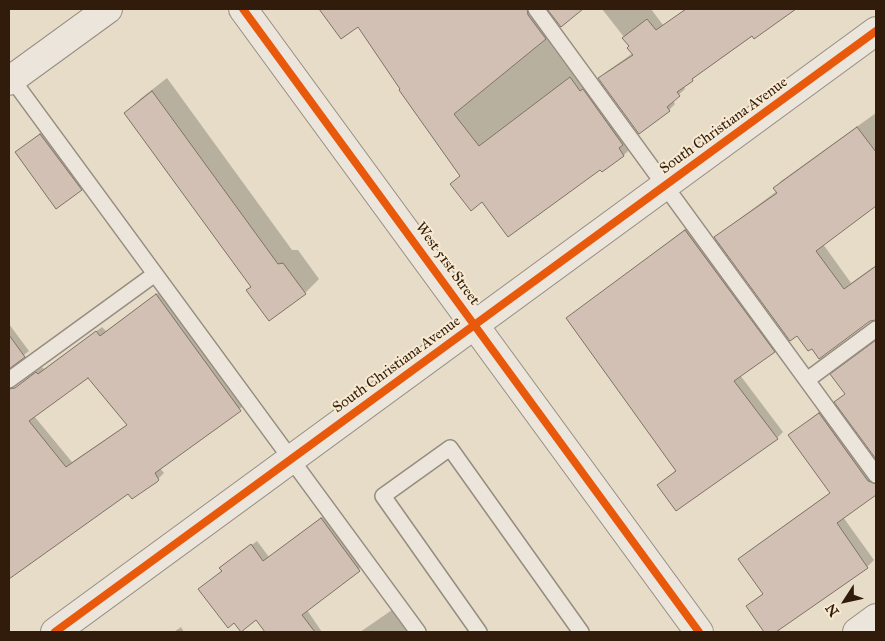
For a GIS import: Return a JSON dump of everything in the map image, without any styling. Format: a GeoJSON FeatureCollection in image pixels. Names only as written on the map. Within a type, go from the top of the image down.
{"type":"FeatureCollection","features":[{"type":"Feature","properties":{"kind":"street"},"geometry":{"type":"LineString","coordinates":[[10,80],[108,9]]}},
{"type":"Feature","properties":{"kind":"street","name":"West 51st Street"},"geometry":{"type":"LineString","coordinates":[[243,9],[699,632]]}},
{"type":"Feature","properties":{"kind":"street","name":"South Christiana Avenue"},"geometry":{"type":"LineString","coordinates":[[54,632],[876,31]]}},
{"type":"Feature","properties":{"kind":"street"},"geometry":{"type":"LineString","coordinates":[[857,632],[876,618]]}},
{"type":"Feature","properties":{"kind":"lane"},"geometry":{"type":"LineString","coordinates":[[536,9],[876,475]]}},
{"type":"Feature","properties":{"kind":"lane"},"geometry":{"type":"LineString","coordinates":[[10,80],[418,632]]}},
{"type":"Feature","properties":{"kind":"lane"},"geometry":{"type":"LineString","coordinates":[[9,380],[155,274]]}},
{"type":"Feature","properties":{"kind":"lane"},"geometry":{"type":"LineString","coordinates":[[807,380],[876,329]]}},
{"type":"Feature","properties":{"kind":"lane"},"geometry":{"type":"LineString","coordinates":[[479,632],[382,496],[450,448],[581,632]]}},
{"type":"Feature","properties":{"kind":"building"},"geometry":{"type":"Polygon","coordinates":[[[319,9],[527,9],[528,15],[546,39],[454,114],[479,146],[570,77],[580,91],[583,89],[623,145],[619,148],[624,156],[602,172],[600,170],[508,237],[482,202],[471,211],[450,184],[460,176],[399,90],[358,27],[341,39],[319,9]]]}},
{"type":"Feature","properties":{"kind":"building"},"geometry":{"type":"Polygon","coordinates":[[[547,9],[583,9],[561,27],[547,9]]]}},
{"type":"Feature","properties":{"kind":"building"},"geometry":{"type":"Polygon","coordinates":[[[686,9],[796,9],[754,39],[752,36],[692,79],[693,81],[677,92],[680,96],[667,107],[670,111],[639,134],[598,78],[633,55],[627,48],[629,46],[622,38],[647,19],[656,30],[686,9]]]}},
{"type":"Feature","properties":{"kind":"building"},"geometry":{"type":"Polygon","coordinates":[[[152,91],[278,264],[283,263],[306,294],[269,321],[246,290],[251,287],[124,113],[152,91]]]}},
{"type":"Feature","properties":{"kind":"building"},"geometry":{"type":"Polygon","coordinates":[[[857,127],[876,152],[876,206],[816,251],[844,289],[876,266],[876,320],[870,321],[819,359],[812,349],[808,351],[797,336],[790,341],[714,237],[777,193],[773,188],[857,127]]]}},
{"type":"Feature","properties":{"kind":"building"},"geometry":{"type":"Polygon","coordinates":[[[40,134],[82,190],[56,209],[15,152],[40,134]]]}},
{"type":"Feature","properties":{"kind":"building"},"geometry":{"type":"Polygon","coordinates":[[[685,230],[775,352],[734,381],[778,439],[676,511],[657,485],[676,471],[566,318],[685,230]]]}},
{"type":"Feature","properties":{"kind":"building"},"geometry":{"type":"Polygon","coordinates":[[[156,294],[241,411],[155,473],[159,480],[157,482],[132,499],[128,494],[9,579],[9,389],[15,388],[36,372],[38,374],[96,331],[100,336],[156,294]],[[88,378],[29,421],[66,467],[127,425],[88,378]]]}},
{"type":"Feature","properties":{"kind":"building"},"geometry":{"type":"Polygon","coordinates":[[[9,335],[25,357],[9,369],[9,335]]]}},
{"type":"Feature","properties":{"kind":"building"},"geometry":{"type":"Polygon","coordinates":[[[876,340],[876,459],[834,402],[845,394],[830,374],[876,340]]]}},
{"type":"Feature","properties":{"kind":"building"},"geometry":{"type":"Polygon","coordinates":[[[819,413],[868,481],[876,484],[876,495],[837,523],[868,568],[776,632],[764,632],[746,606],[763,594],[738,559],[830,493],[788,435],[819,413]]]}},
{"type":"Feature","properties":{"kind":"building"},"geometry":{"type":"Polygon","coordinates":[[[321,518],[360,571],[302,615],[315,632],[265,632],[256,620],[241,632],[234,623],[228,628],[198,589],[222,571],[219,568],[251,544],[263,561],[321,518]]]}},
{"type":"Feature","properties":{"kind":"cycle path"},"geometry":{"type":"LineString","coordinates":[[243,9],[699,632]]}},
{"type":"Feature","properties":{"kind":"cycle path"},"geometry":{"type":"LineString","coordinates":[[55,632],[876,31]]}}]}
